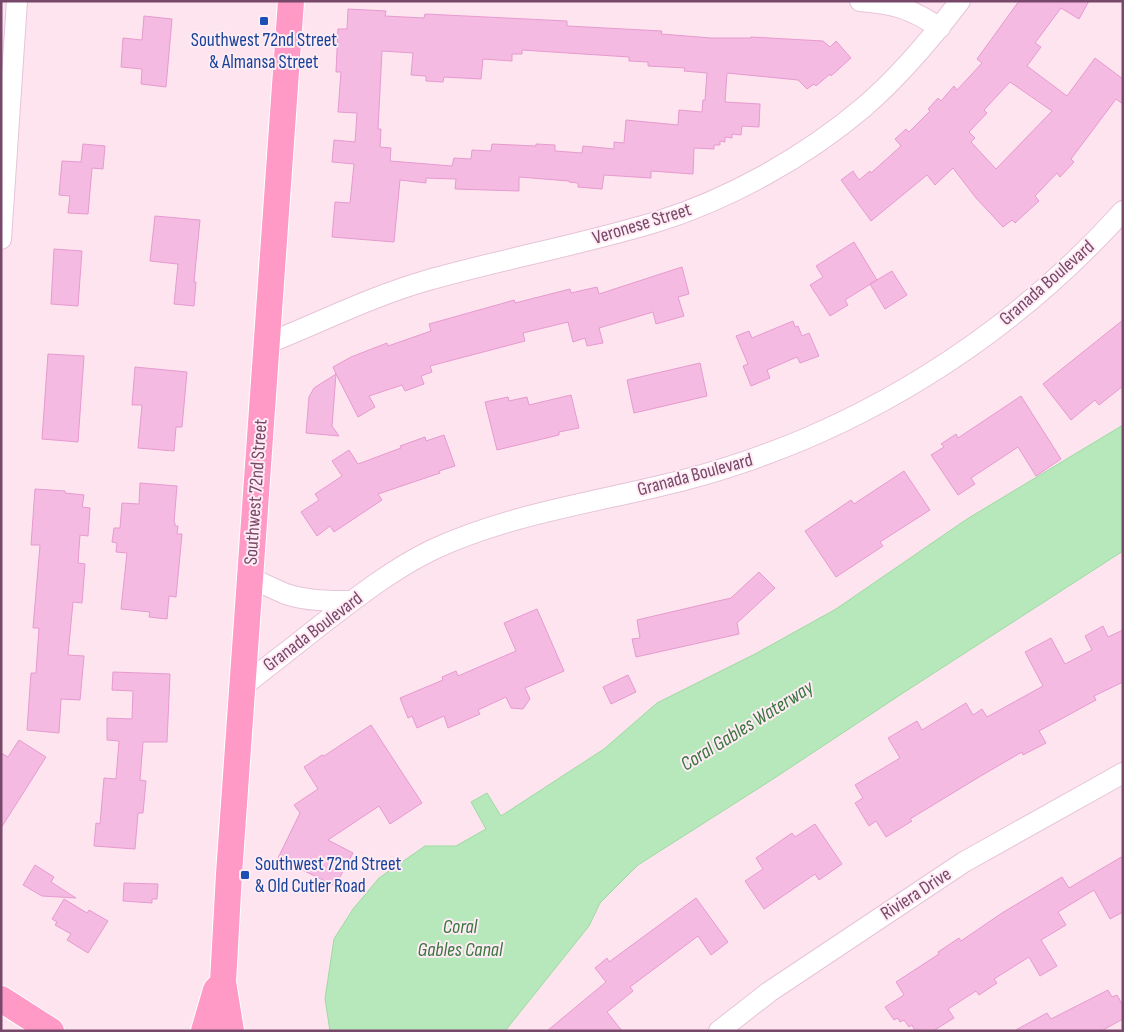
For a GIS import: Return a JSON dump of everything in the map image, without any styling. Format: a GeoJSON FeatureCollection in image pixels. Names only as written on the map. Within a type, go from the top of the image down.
{"type":"FeatureCollection","features":[{"type":"Feature","properties":{"kind":"main road","name":"Southwest 72nd Street"},"geometry":{"type":"LineString","coordinates":[[231,1031],[223,982],[291,1]]}},
{"type":"Feature","properties":{"kind":"main road","name":"Southwest 72nd Street"},"geometry":{"type":"LineString","coordinates":[[204,1031],[216,990],[223,982]]}},
{"type":"Feature","properties":{"kind":"main road"},"geometry":{"type":"LineString","coordinates":[[1,999],[50,1031]]}},
{"type":"Feature","properties":{"kind":"street"},"geometry":{"type":"LineString","coordinates":[[1,240],[17,1]]}},
{"type":"Feature","properties":{"kind":"street"},"geometry":{"type":"LineString","coordinates":[[860,1],[900,6],[920,14],[940,28]]}},
{"type":"Feature","properties":{"kind":"street","name":"Veronese Street"},"geometry":{"type":"LineString","coordinates":[[266,344],[403,288],[466,270],[658,222],[737,189],[779,166],[850,118],[905,67],[940,28],[960,1]]}},
{"type":"Feature","properties":{"kind":"street","name":"Granada Boulevard"},"geometry":{"type":"LineString","coordinates":[[242,687],[352,601],[409,562],[431,550],[479,530],[545,512],[676,482],[766,455],[868,410],[977,343],[1021,309],[1078,259],[1123,211]]}},
{"type":"Feature","properties":{"kind":"street"},"geometry":{"type":"LineString","coordinates":[[250,578],[287,594],[309,599],[352,601]]}},
{"type":"Feature","properties":{"kind":"street","name":"Riviera Drive"},"geometry":{"type":"LineString","coordinates":[[719,1031],[769,992],[964,862],[1123,773]]}},
{"type":"Feature","properties":{"kind":"water","name":"Coral Gables Canal"},"geometry":{"type":"Polygon","coordinates":[[[1123,425],[1123,551],[638,865],[600,903],[589,926],[505,1031],[330,1031],[325,999],[334,939],[353,909],[379,878],[425,846],[456,846],[486,829],[471,802],[487,793],[501,816],[604,749],[657,703],[755,654],[836,609],[967,519],[1123,425]]]}},
{"type":"Feature","properties":{"kind":"building"},"geometry":{"type":"Polygon","coordinates":[[[1019,1],[1089,1],[1079,19],[1061,8],[1035,43],[1041,47],[1027,66],[1067,96],[1095,58],[1123,79],[1123,104],[1116,99],[1071,159],[1074,162],[1060,177],[1057,173],[1035,196],[1039,201],[1015,223],[1012,220],[1003,227],[976,198],[953,168],[935,185],[927,175],[871,221],[841,180],[853,171],[859,180],[870,171],[871,173],[901,146],[895,139],[906,129],[909,132],[930,111],[928,109],[938,98],[941,101],[954,86],[957,90],[982,63],[977,59],[1019,1]],[[1010,82],[984,110],[987,113],[969,132],[975,138],[971,142],[996,169],[1052,111],[1010,82]]]}},
{"type":"Feature","properties":{"kind":"building"},"geometry":{"type":"Polygon","coordinates":[[[348,9],[386,11],[385,16],[424,18],[425,14],[567,21],[567,26],[662,31],[661,34],[711,38],[751,37],[823,41],[830,47],[836,41],[851,58],[831,76],[830,74],[816,86],[814,84],[807,89],[798,80],[727,73],[725,102],[760,104],[759,127],[742,126],[741,135],[732,134],[732,138],[725,137],[725,142],[720,141],[720,145],[714,145],[714,149],[694,148],[693,174],[651,171],[651,178],[604,175],[602,189],[578,187],[578,183],[569,181],[519,177],[519,191],[455,189],[456,179],[426,178],[426,183],[400,180],[394,242],[332,237],[335,202],[350,203],[354,164],[332,162],[334,140],[355,142],[357,113],[338,112],[341,72],[336,72],[338,29],[347,29],[348,9]],[[522,50],[522,54],[512,54],[512,61],[483,59],[481,79],[444,77],[443,82],[426,81],[426,76],[411,75],[413,53],[382,51],[378,129],[381,129],[380,147],[391,148],[390,161],[452,166],[454,158],[471,159],[472,150],[491,151],[492,144],[555,145],[555,151],[582,153],[583,146],[614,149],[614,142],[624,143],[626,120],[678,125],[679,110],[702,112],[707,73],[684,71],[685,68],[648,66],[648,62],[629,61],[629,57],[522,50]]]}},
{"type":"Feature","properties":{"kind":"building"},"geometry":{"type":"Polygon","coordinates":[[[144,16],[172,19],[166,87],[141,84],[142,69],[121,67],[123,38],[142,40],[144,16]]]}},
{"type":"Feature","properties":{"kind":"building"},"geometry":{"type":"Polygon","coordinates":[[[83,144],[105,146],[103,169],[92,168],[88,214],[68,213],[70,196],[59,195],[62,161],[81,162],[83,144]]]}},
{"type":"Feature","properties":{"kind":"building"},"geometry":{"type":"Polygon","coordinates":[[[155,216],[200,220],[194,282],[196,282],[194,306],[174,304],[178,264],[150,261],[155,216]]]}},
{"type":"Feature","properties":{"kind":"building"},"geometry":{"type":"Polygon","coordinates":[[[854,242],[877,280],[845,300],[848,305],[830,316],[810,285],[823,277],[816,266],[854,242]]]}},
{"type":"Feature","properties":{"kind":"building"},"geometry":{"type":"Polygon","coordinates":[[[54,249],[82,251],[78,306],[51,304],[54,249]]]}},
{"type":"Feature","properties":{"kind":"building"},"geometry":{"type":"Polygon","coordinates":[[[682,267],[689,294],[678,297],[684,316],[656,324],[653,312],[599,328],[603,343],[587,346],[585,338],[573,342],[568,322],[523,333],[525,341],[430,366],[432,372],[421,376],[424,384],[405,391],[402,385],[369,396],[375,407],[358,417],[333,367],[351,357],[387,343],[388,346],[431,331],[429,324],[514,300],[515,303],[570,289],[571,293],[597,287],[599,294],[682,267]]]}},
{"type":"Feature","properties":{"kind":"building"},"geometry":{"type":"Polygon","coordinates":[[[892,271],[907,295],[885,309],[870,284],[892,271]]]}},
{"type":"Feature","properties":{"kind":"building"},"geometry":{"type":"Polygon","coordinates":[[[1123,320],[1123,386],[1099,405],[1095,400],[1071,420],[1043,384],[1123,320]]]}},
{"type":"Feature","properties":{"kind":"building"},"geometry":{"type":"Polygon","coordinates":[[[793,321],[795,327],[798,326],[802,336],[809,333],[819,356],[800,363],[797,357],[767,370],[770,378],[751,386],[743,366],[748,364],[736,336],[749,331],[752,338],[793,321]]]}},
{"type":"Feature","properties":{"kind":"building"},"geometry":{"type":"Polygon","coordinates":[[[48,354],[84,356],[78,442],[42,439],[48,354]]]}},
{"type":"Feature","properties":{"kind":"building"},"geometry":{"type":"Polygon","coordinates":[[[700,363],[707,396],[634,413],[627,380],[700,363]]]}},
{"type":"Feature","properties":{"kind":"building"},"geometry":{"type":"Polygon","coordinates":[[[135,367],[187,372],[182,427],[176,427],[174,451],[138,448],[142,405],[132,405],[135,367]]]}},
{"type":"Feature","properties":{"kind":"building"},"geometry":{"type":"Polygon","coordinates":[[[336,374],[332,426],[339,436],[306,433],[309,397],[314,388],[336,374]]]}},
{"type":"Feature","properties":{"kind":"building"},"geometry":{"type":"Polygon","coordinates":[[[571,395],[579,428],[559,432],[559,435],[497,450],[485,402],[508,397],[509,401],[527,397],[529,405],[571,395]]]}},
{"type":"Feature","properties":{"kind":"building"},"geometry":{"type":"Polygon","coordinates":[[[1021,396],[1061,459],[1036,476],[1018,447],[971,478],[975,484],[958,495],[931,455],[944,447],[941,444],[956,434],[958,438],[1021,396]]]}},
{"type":"Feature","properties":{"kind":"building"},"geometry":{"type":"Polygon","coordinates":[[[444,435],[455,466],[378,494],[382,500],[334,532],[330,526],[317,536],[301,512],[319,500],[315,494],[342,476],[332,461],[349,450],[358,464],[425,437],[426,441],[444,435]]]}},
{"type":"Feature","properties":{"kind":"building"},"geometry":{"type":"Polygon","coordinates":[[[904,471],[930,510],[880,542],[883,546],[836,577],[805,531],[851,500],[854,504],[904,471]]]}},
{"type":"Feature","properties":{"kind":"building"},"geometry":{"type":"Polygon","coordinates":[[[140,483],[177,486],[174,522],[175,526],[178,526],[177,534],[182,534],[176,597],[169,596],[167,619],[149,617],[150,612],[121,609],[127,553],[116,552],[117,543],[112,542],[114,528],[120,528],[122,503],[139,504],[140,483]]]}},
{"type":"Feature","properties":{"kind":"building"},"geometry":{"type":"Polygon","coordinates":[[[35,489],[65,491],[65,493],[84,495],[82,507],[90,508],[88,536],[80,535],[78,563],[85,564],[82,603],[73,602],[68,655],[84,656],[80,700],[61,699],[59,733],[27,730],[31,673],[36,673],[39,628],[33,628],[40,545],[31,545],[35,489]]]}},
{"type":"Feature","properties":{"kind":"building"},"geometry":{"type":"Polygon","coordinates":[[[759,572],[775,588],[737,623],[739,634],[636,657],[632,639],[640,638],[637,620],[731,598],[759,572]]]}},
{"type":"Feature","properties":{"kind":"building"},"geometry":{"type":"Polygon","coordinates":[[[537,609],[564,671],[525,688],[530,699],[523,709],[511,708],[506,697],[478,710],[480,714],[448,728],[444,716],[417,728],[412,716],[408,718],[400,698],[443,680],[442,677],[456,671],[458,676],[516,651],[504,623],[537,609]]]}},
{"type":"Feature","properties":{"kind":"building"},"geometry":{"type":"Polygon","coordinates":[[[1103,626],[1108,637],[1123,630],[1123,682],[1094,696],[1096,700],[1039,731],[1046,743],[1023,755],[1022,752],[979,777],[910,819],[912,821],[886,837],[876,821],[869,826],[855,803],[863,798],[855,785],[900,758],[888,738],[917,721],[922,730],[966,703],[973,715],[982,709],[987,717],[1043,686],[1025,652],[1051,638],[1065,664],[1092,650],[1085,636],[1103,626]]]}},
{"type":"Feature","properties":{"kind":"building"},"geometry":{"type":"Polygon","coordinates":[[[113,672],[170,674],[167,742],[143,742],[140,780],[146,781],[143,813],[138,813],[135,849],[94,846],[96,823],[100,824],[104,778],[116,779],[119,741],[107,740],[107,718],[132,719],[133,691],[112,690],[113,672]]]}},
{"type":"Feature","properties":{"kind":"building"},"geometry":{"type":"Polygon","coordinates":[[[628,675],[636,692],[611,704],[603,687],[628,675]]]}},
{"type":"Feature","properties":{"kind":"building"},"geometry":{"type":"Polygon","coordinates":[[[371,725],[422,803],[390,824],[379,806],[328,840],[353,853],[335,886],[278,858],[300,813],[294,805],[318,789],[304,767],[371,725]]]}},
{"type":"Feature","properties":{"kind":"building"},"geometry":{"type":"Polygon","coordinates":[[[19,740],[46,757],[1,828],[1,753],[8,757],[19,740]]]}},
{"type":"Feature","properties":{"kind":"building"},"geometry":{"type":"Polygon","coordinates":[[[815,824],[842,864],[819,880],[815,874],[764,909],[745,881],[763,869],[756,858],[792,833],[795,837],[815,824]]]}},
{"type":"Feature","properties":{"kind":"building"},"geometry":{"type":"Polygon","coordinates":[[[1123,856],[1123,912],[1110,919],[1094,890],[1058,912],[1066,925],[1041,940],[1057,966],[1040,976],[1029,957],[994,979],[997,983],[979,995],[976,991],[948,1009],[954,1018],[933,1031],[915,1031],[912,1025],[909,1027],[904,1020],[900,1022],[898,1018],[894,1020],[885,1007],[904,995],[896,982],[939,954],[938,952],[959,938],[961,941],[1002,913],[1062,877],[1069,888],[1123,856]]]}},
{"type":"Feature","properties":{"kind":"building"},"geometry":{"type":"Polygon","coordinates":[[[35,865],[54,877],[51,882],[76,898],[42,896],[23,885],[35,865]]]}},
{"type":"Feature","properties":{"kind":"building"},"geometry":{"type":"Polygon","coordinates":[[[124,883],[158,884],[157,899],[152,899],[152,903],[123,901],[124,883]]]}},
{"type":"Feature","properties":{"kind":"building"},"geometry":{"type":"Polygon","coordinates":[[[696,898],[728,942],[711,955],[698,936],[630,987],[633,991],[607,1012],[622,1031],[547,1031],[606,982],[595,968],[607,958],[609,962],[696,898]]]}},
{"type":"Feature","properties":{"kind":"building"},"geometry":{"type":"Polygon","coordinates":[[[64,899],[87,913],[89,910],[108,921],[88,953],[67,940],[71,934],[55,925],[57,922],[52,919],[64,899]]]}},
{"type":"Feature","properties":{"kind":"building"},"geometry":{"type":"Polygon","coordinates":[[[1108,990],[1112,997],[1117,995],[1123,1006],[1123,1019],[1101,1031],[1014,1031],[1047,1013],[1051,1019],[1108,990]]]}},
{"type":"Feature","properties":{"kind":"place","name":"Southwest 72nd Street & Almansa Street"},"geometry":{"type":"Point","coordinates":[264,21]}},
{"type":"Feature","properties":{"kind":"place","name":"Southwest 72nd Street & Old Cutler Road"},"geometry":{"type":"Point","coordinates":[245,875]}},
{"type":"Feature","properties":{"kind":"water label","name":"Coral Gables Waterway"},"geometry":{"type":"Point","coordinates":[747,726]}}]}
